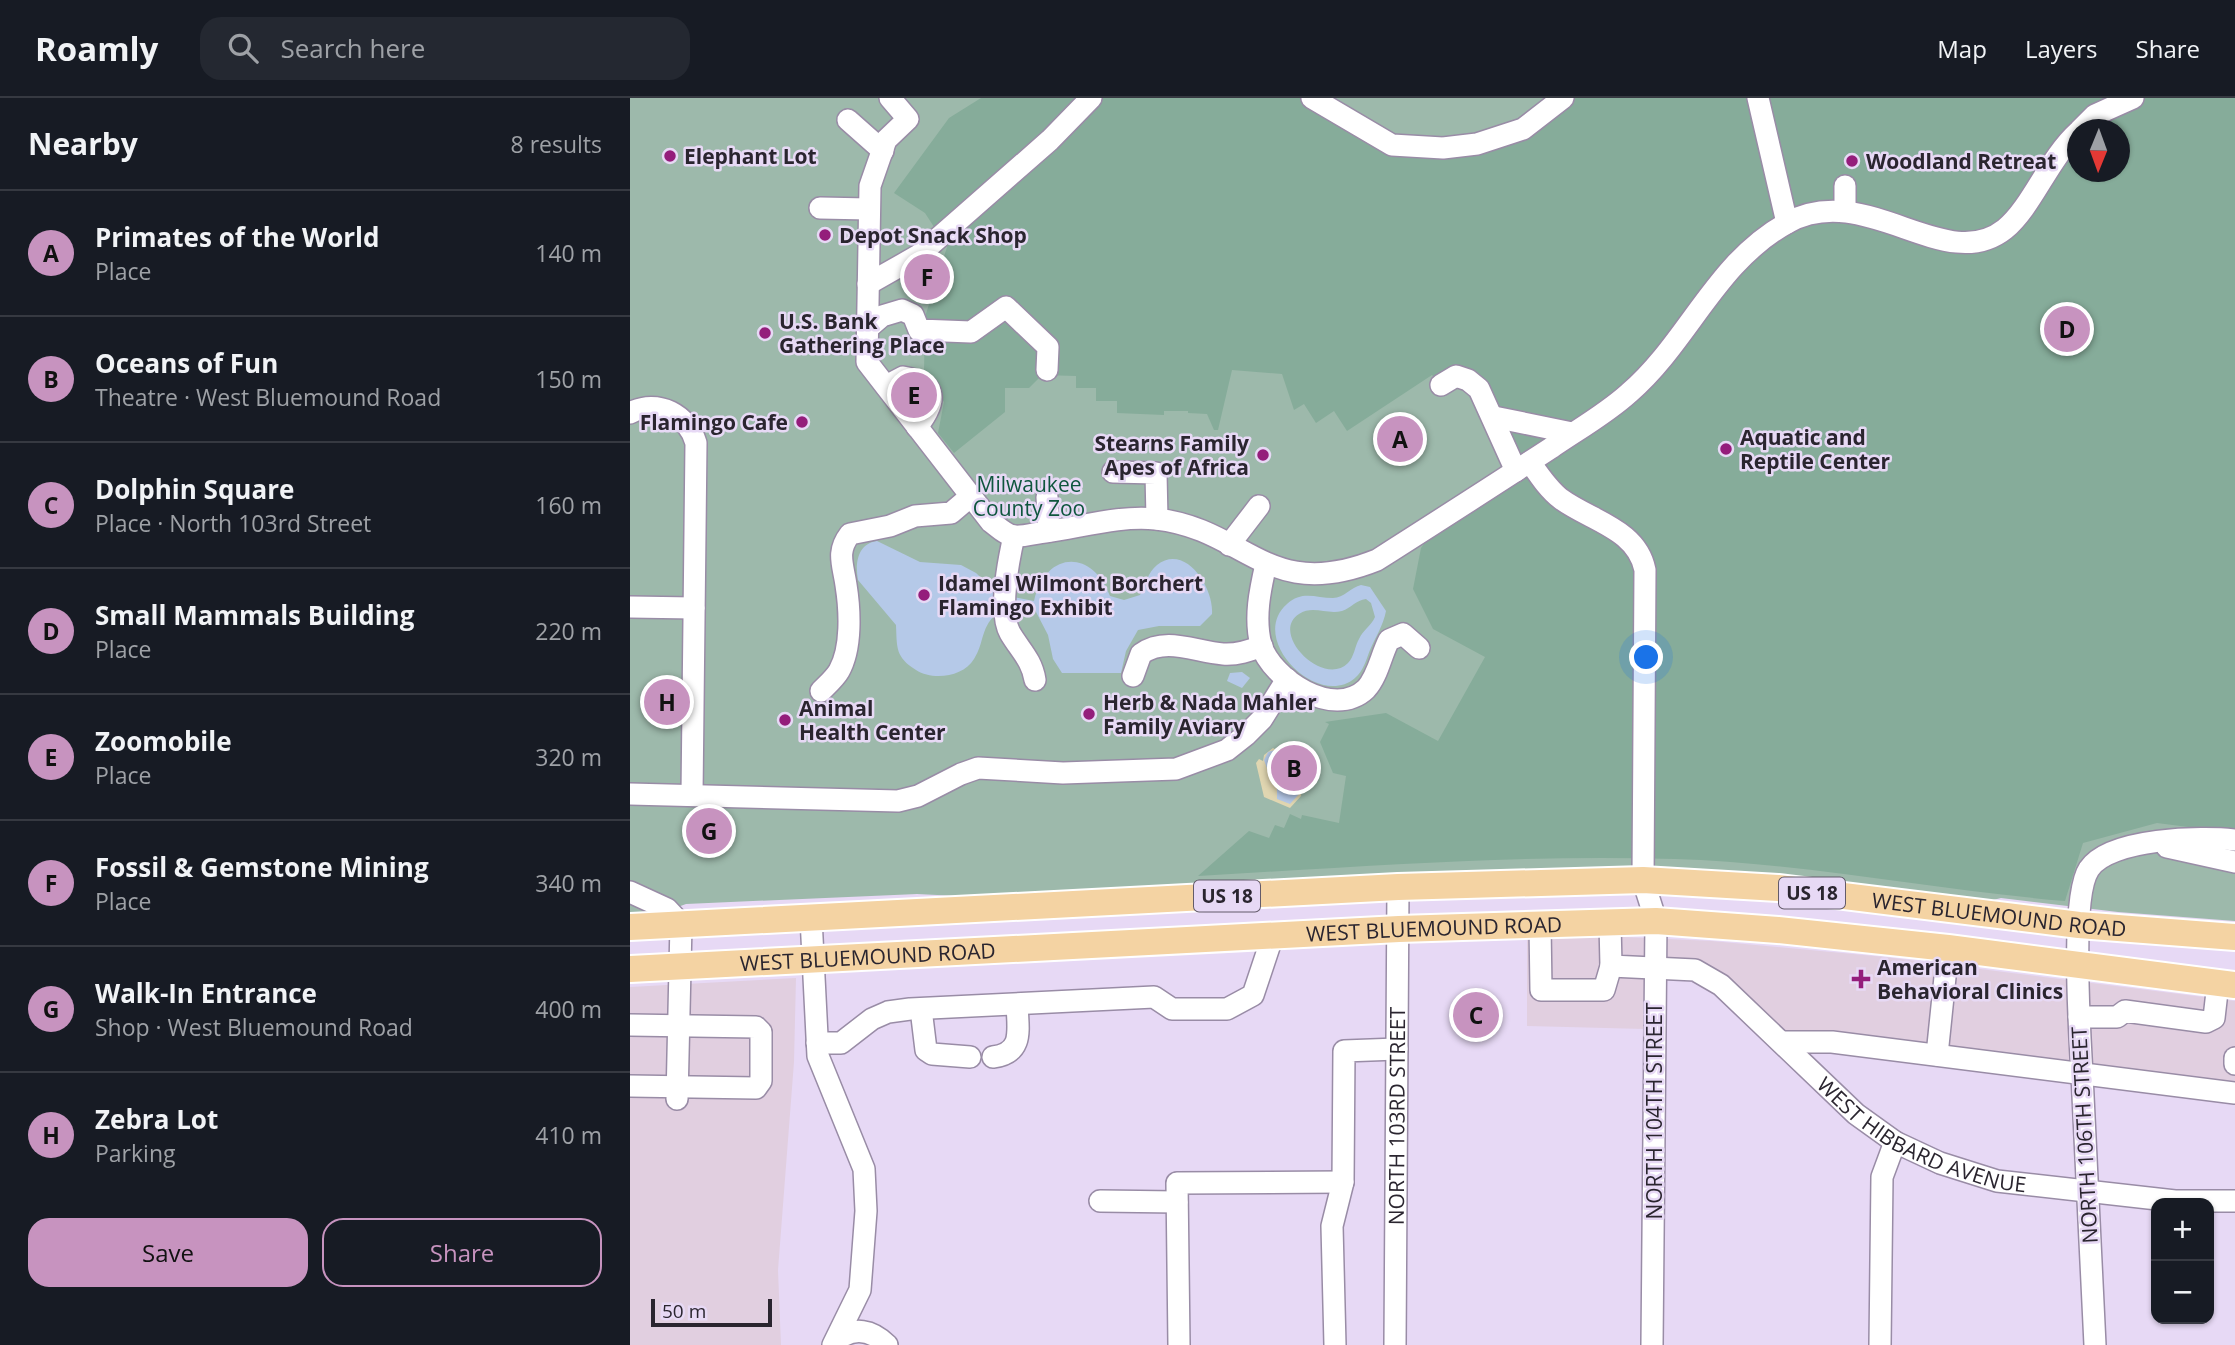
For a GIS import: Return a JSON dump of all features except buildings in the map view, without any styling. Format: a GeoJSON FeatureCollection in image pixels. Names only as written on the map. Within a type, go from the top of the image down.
{"type":"FeatureCollection","features":[{"type":"Feature","properties":{"kind":"main road","name":"WEST BLUEMOUND ROAD"},"geometry":{"type":"LineString","coordinates":[[630,927],[1398,887],[1643,880],[1778,888],[2079,925],[2235,937]]}},
{"type":"Feature","properties":{"kind":"main road","name":"WEST BLUEMOUND ROAD"},"geometry":{"type":"LineString","coordinates":[[630,969],[1399,929],[1656,921],[1778,930],[1948,948],[2227,984]]}},
{"type":"Feature","properties":{"kind":"street"},"geometry":{"type":"LineString","coordinates":[[890,98],[908,119],[886,141],[870,186],[867,362],[991,522],[1014,536],[1157,519],[1194,529],[1266,564],[1305,574],[1352,570],[1377,560],[1627,395],[1651,373],[1726,271],[1787,223],[1808,214],[1845,210],[1865,213],[1943,242],[1985,239],[2004,230],[2021,211],[2036,184],[2067,146]]}},
{"type":"Feature","properties":{"kind":"street"},"geometry":{"type":"LineString","coordinates":[[868,284],[919,255],[1050,140],[1091,98]]}},
{"type":"Feature","properties":{"kind":"street"},"geometry":{"type":"LineString","coordinates":[[1312,98],[1392,145],[1443,148],[1477,144],[1523,129],[1563,98]]}},
{"type":"Feature","properties":{"kind":"street"},"geometry":{"type":"LineString","coordinates":[[1758,98],[1787,223]]}},
{"type":"Feature","properties":{"kind":"street"},"geometry":{"type":"LineString","coordinates":[[2091,119],[2133,98]]}},
{"type":"Feature","properties":{"kind":"street"},"geometry":{"type":"LineString","coordinates":[[848,120],[883,151]]}},
{"type":"Feature","properties":{"kind":"street"},"geometry":{"type":"LineString","coordinates":[[1845,186],[1845,210]]}},
{"type":"Feature","properties":{"kind":"street"},"geometry":{"type":"LineString","coordinates":[[820,208],[869,209]]}},
{"type":"Feature","properties":{"kind":"street"},"geometry":{"type":"LineString","coordinates":[[867,329],[882,316],[902,310],[913,315],[919,330],[971,332],[1006,307],[1048,347],[1047,370]]}},
{"type":"Feature","properties":{"kind":"street"},"geometry":{"type":"LineString","coordinates":[[1441,386],[1456,376],[1479,388],[1523,466]]}},
{"type":"Feature","properties":{"kind":"street"},"geometry":{"type":"LineString","coordinates":[[886,386],[903,377],[925,384],[931,393],[932,403],[917,427]]}},
{"type":"Feature","properties":{"kind":"street"},"geometry":{"type":"LineString","coordinates":[[630,413],[642,408],[665,409],[682,419],[693,435],[696,461],[692,795]]}},
{"type":"Feature","properties":{"kind":"street"},"geometry":{"type":"LineString","coordinates":[[1494,416],[1572,433]]}},
{"type":"Feature","properties":{"kind":"street","name":"NORTH 104TH STREET"},"geometry":{"type":"LineString","coordinates":[[1523,466],[1562,500],[1609,526],[1642,554],[1645,570],[1643,880],[1656,921],[1652,1345]]}},
{"type":"Feature","properties":{"kind":"street"},"geometry":{"type":"LineString","coordinates":[[1113,472],[1156,473],[1157,519]]}},
{"type":"Feature","properties":{"kind":"street"},"geometry":{"type":"LineString","coordinates":[[821,691],[839,672],[847,646],[846,586],[840,559],[842,543],[850,534],[890,526],[915,516],[951,513],[971,496]]}},
{"type":"Feature","properties":{"kind":"street"},"geometry":{"type":"LineString","coordinates":[[1046,497],[1048,531]]}},
{"type":"Feature","properties":{"kind":"street"},"geometry":{"type":"LineString","coordinates":[[1229,545],[1259,506]]}},
{"type":"Feature","properties":{"kind":"street"},"geometry":{"type":"LineString","coordinates":[[1014,536],[1007,565],[1007,617],[1010,632],[1030,661],[1035,680]]}},
{"type":"Feature","properties":{"kind":"street"},"geometry":{"type":"LineString","coordinates":[[1266,564],[1259,594],[1262,646],[1271,664],[1287,679],[1321,697],[1346,699],[1365,689],[1389,640],[1396,635],[1402,634],[1419,648]]}},
{"type":"Feature","properties":{"kind":"street"},"geometry":{"type":"LineString","coordinates":[[630,607],[694,608]]}},
{"type":"Feature","properties":{"kind":"street"},"geometry":{"type":"LineString","coordinates":[[1133,676],[1141,654],[1157,645],[1223,654],[1236,654],[1262,646]]}},
{"type":"Feature","properties":{"kind":"street"},"geometry":{"type":"LineString","coordinates":[[630,794],[898,802],[919,796],[974,769],[1063,773],[1176,769],[1227,750],[1246,735],[1262,719],[1287,679]]}},
{"type":"Feature","properties":{"kind":"street","name":"NORTH 106TH STREET"},"geometry":{"type":"LineString","coordinates":[[2095,1345],[2079,1017],[2079,925],[2085,881],[2090,867],[2117,850],[2189,838],[2229,842]]}},
{"type":"Feature","properties":{"kind":"street"},"geometry":{"type":"LineString","coordinates":[[2159,844],[2235,862]]}},
{"type":"Feature","properties":{"kind":"street","name":"NORTH 103RD STREET"},"geometry":{"type":"LineString","coordinates":[[1395,1345],[1398,887]]}},
{"type":"Feature","properties":{"kind":"street"},"geometry":{"type":"LineString","coordinates":[[630,892],[667,909],[681,924],[677,1094]]}},
{"type":"Feature","properties":{"kind":"street"},"geometry":{"type":"LineString","coordinates":[[811,918],[817,1043],[827,1084],[854,1143],[865,1179],[866,1211],[860,1290],[835,1342]]}},
{"type":"Feature","properties":{"kind":"street"},"geometry":{"type":"LineString","coordinates":[[1540,925],[1541,990],[1604,989],[1611,966],[1610,923]]}},
{"type":"Feature","properties":{"kind":"street"},"geometry":{"type":"LineString","coordinates":[[817,1043],[841,1043],[872,1019],[888,1012],[921,1009],[1154,997],[1172,1009],[1227,1009],[1253,995],[1273,935]]}},
{"type":"Feature","properties":{"kind":"street"},"geometry":{"type":"LineString","coordinates":[[1937,1055],[1948,948]]}},
{"type":"Feature","properties":{"kind":"street","name":"WEST HIBBARD AVENUE"},"geometry":{"type":"LineString","coordinates":[[1611,966],[1695,970],[1721,985],[1856,1114],[1895,1142],[1940,1163],[1997,1181],[2175,1201],[2235,1201]]}},
{"type":"Feature","properties":{"kind":"street"},"geometry":{"type":"LineString","coordinates":[[2079,1017],[2117,1017],[2125,1011],[2206,1022],[2214,1017],[2227,984]]}},
{"type":"Feature","properties":{"kind":"street"},"geometry":{"type":"LineString","coordinates":[[993,1057],[1005,1055],[1015,1048],[1018,1039],[1017,1005]]}},
{"type":"Feature","properties":{"kind":"street"},"geometry":{"type":"LineString","coordinates":[[921,1009],[926,1049],[932,1054],[970,1057]]}},
{"type":"Feature","properties":{"kind":"street"},"geometry":{"type":"LineString","coordinates":[[630,1025],[756,1027],[761,1032],[761,1081],[756,1088],[677,1094],[630,1086]]}},
{"type":"Feature","properties":{"kind":"street"},"geometry":{"type":"LineString","coordinates":[[1782,1042],[1832,1042],[2235,1093]]}},
{"type":"Feature","properties":{"kind":"street"},"geometry":{"type":"LineString","coordinates":[[1335,1345],[1332,1226],[1343,1182],[1344,1051],[1397,1049]]}},
{"type":"Feature","properties":{"kind":"street"},"geometry":{"type":"LineString","coordinates":[[2235,1058],[2235,1064]]}},
{"type":"Feature","properties":{"kind":"street"},"geometry":{"type":"LineString","coordinates":[[1880,1345],[1882,1177],[1895,1142]]}},
{"type":"Feature","properties":{"kind":"street"},"geometry":{"type":"LineString","coordinates":[[1179,1345],[1177,1183],[1343,1182]]}},
{"type":"Feature","properties":{"kind":"street"},"geometry":{"type":"LineString","coordinates":[[1100,1201],[1177,1202]]}},
{"type":"Feature","properties":{"kind":"street"},"geometry":{"type":"LineString","coordinates":[[835,1342],[845,1333],[868,1332],[887,1345]]}},
{"type":"Feature","properties":{"kind":"shaded area"},"geometry":{"type":"Polygon","coordinates":[[[1624,937],[1712,941],[1885,957],[2235,1001],[2235,1085],[1782,1030],[1729,977],[1682,960],[1646,958],[1645,1029],[1527,1026],[1527,939],[1624,937]]]}},
{"type":"Feature","properties":{"kind":"shaded area"},"geometry":{"type":"Polygon","coordinates":[[[796,978],[794,1062],[778,1270],[781,1345],[630,1345],[630,987],[796,978]]]}},
{"type":"Feature","properties":{"kind":"green space","name":"Milwaukee County Zoo"},"geometry":{"type":"Polygon","coordinates":[[[630,98],[2235,98],[2235,921],[2118,912],[2001,898],[1989,901],[1682,869],[1592,868],[1426,872],[978,897],[917,894],[686,904],[656,915],[630,917],[630,98]]]}},
{"type":"Feature","properties":{"kind":"green space","name":"Milwaukee County Zoo"},"geometry":{"type":"Polygon","coordinates":[[[981,98],[1312,98],[1369,134],[1477,144],[1558,98],[2235,98],[2235,833],[2157,823],[2083,843],[2065,901],[1822,871],[1675,859],[1496,860],[1198,876],[1249,831],[1269,838],[1275,825],[1284,828],[1290,814],[1301,819],[1302,815],[1339,823],[1346,776],[1333,773],[1320,742],[1329,724],[1325,722],[1386,713],[1438,741],[1485,657],[1433,629],[1413,589],[1421,548],[1440,520],[1516,471],[1479,388],[1441,385],[1432,375],[1347,431],[1334,411],[1316,423],[1304,404],[1294,410],[1282,374],[1232,370],[1218,430],[1214,430],[1207,414],[1188,411],[1164,411],[1164,415],[1117,413],[1117,401],[1096,401],[1096,388],[1076,388],[1076,376],[1042,375],[1029,388],[1005,388],[1005,412],[954,453],[938,433],[944,402],[924,371],[925,317],[947,247],[925,213],[894,193],[949,118],[981,98]]]}},
{"type":"Feature","properties":{"kind":"sand"},"geometry":{"type":"Polygon","coordinates":[[[1273,748],[1304,767],[1301,796],[1290,808],[1264,797],[1256,763],[1259,759],[1263,761],[1264,755],[1273,748]]]}},
{"type":"Feature","properties":{"kind":"water"},"geometry":{"type":"Polygon","coordinates":[[[877,541],[920,562],[961,565],[976,573],[998,594],[1034,601],[1048,572],[1058,565],[1081,563],[1102,580],[1110,596],[1124,600],[1140,595],[1157,565],[1167,560],[1178,560],[1196,571],[1203,581],[1212,614],[1200,626],[1159,626],[1138,630],[1126,651],[1121,673],[1062,673],[1053,659],[1048,635],[1035,610],[1007,608],[989,623],[969,665],[955,673],[931,675],[916,670],[904,661],[897,645],[896,625],[858,580],[857,568],[861,550],[877,541]]]}},
{"type":"Feature","properties":{"kind":"water"},"geometry":{"type":"Polygon","coordinates":[[[1357,586],[1370,587],[1386,611],[1363,668],[1355,678],[1340,685],[1323,685],[1307,678],[1292,666],[1281,651],[1276,635],[1277,619],[1287,604],[1298,597],[1337,598],[1357,586]],[[1366,599],[1342,611],[1304,611],[1291,623],[1290,633],[1303,655],[1326,669],[1337,669],[1350,661],[1361,636],[1375,617],[1371,603],[1366,599]]]}},
{"type":"Feature","properties":{"kind":"water"},"geometry":{"type":"Polygon","coordinates":[[[1242,672],[1250,678],[1242,688],[1227,681],[1230,673],[1242,672]]]}},
{"type":"Feature","properties":{"kind":"water"},"geometry":{"type":"Polygon","coordinates":[[[1275,750],[1292,762],[1298,773],[1299,794],[1290,804],[1277,799],[1277,780],[1268,771],[1264,760],[1268,752],[1275,750]]]}},
{"type":"Feature","properties":{"kind":"place","name":"Elephant Lot"},"geometry":{"type":"Point","coordinates":[670,156]}},
{"type":"Feature","properties":{"kind":"place","name":"Woodland Retreat"},"geometry":{"type":"Point","coordinates":[1852,161]}},
{"type":"Feature","properties":{"kind":"place","name":"Depot Snack Shop"},"geometry":{"type":"Point","coordinates":[825,235]}},
{"type":"Feature","properties":{"kind":"place","name":"Fossil & Gemstone Mining"},"geometry":{"type":"Point","coordinates":[927,277]}},
{"type":"Feature","properties":{"kind":"place","name":"Small Mammals Building"},"geometry":{"type":"Point","coordinates":[2067,329]}},
{"type":"Feature","properties":{"kind":"place","name":"U.S. Bank Gathering Place"},"geometry":{"type":"Point","coordinates":[765,333]}},
{"type":"Feature","properties":{"kind":"place","name":"Zoomobile"},"geometry":{"type":"Point","coordinates":[914,395]}},
{"type":"Feature","properties":{"kind":"place","name":"Flamingo Cafe"},"geometry":{"type":"Point","coordinates":[802,422]}},
{"type":"Feature","properties":{"kind":"place","name":"Primates of the World"},"geometry":{"type":"Point","coordinates":[1400,439]}},
{"type":"Feature","properties":{"kind":"place","name":"Aquatic and Reptile Center"},"geometry":{"type":"Point","coordinates":[1726,449]}},
{"type":"Feature","properties":{"kind":"place","name":"Stearns Family Apes of Africa"},"geometry":{"type":"Point","coordinates":[1263,455]}},
{"type":"Feature","properties":{"kind":"place","name":"Idamel Wilmont Borchert Flamingo Exhibit"},"geometry":{"type":"Point","coordinates":[924,595]}},
{"type":"Feature","properties":{"kind":"place","name":"Zebra Lot"},"geometry":{"type":"Point","coordinates":[667,702]}},
{"type":"Feature","properties":{"kind":"place","name":"Herb & Nada Mahler Family Aviary"},"geometry":{"type":"Point","coordinates":[1089,714]}},
{"type":"Feature","properties":{"kind":"place","name":"Animal Health Center"},"geometry":{"type":"Point","coordinates":[785,720]}},
{"type":"Feature","properties":{"kind":"place","name":"Oceans of Fun"},"geometry":{"type":"Point","coordinates":[1294,768]}},
{"type":"Feature","properties":{"kind":"place","name":"Walk-In Entrance"},"geometry":{"type":"Point","coordinates":[709,831]}},
{"type":"Feature","properties":{"kind":"place","name":"American Behavioral Clinics"},"geometry":{"type":"Point","coordinates":[1861,979]}},
{"type":"Feature","properties":{"kind":"place","name":"Dolphin Square"},"geometry":{"type":"Point","coordinates":[1476,1015]}}]}
